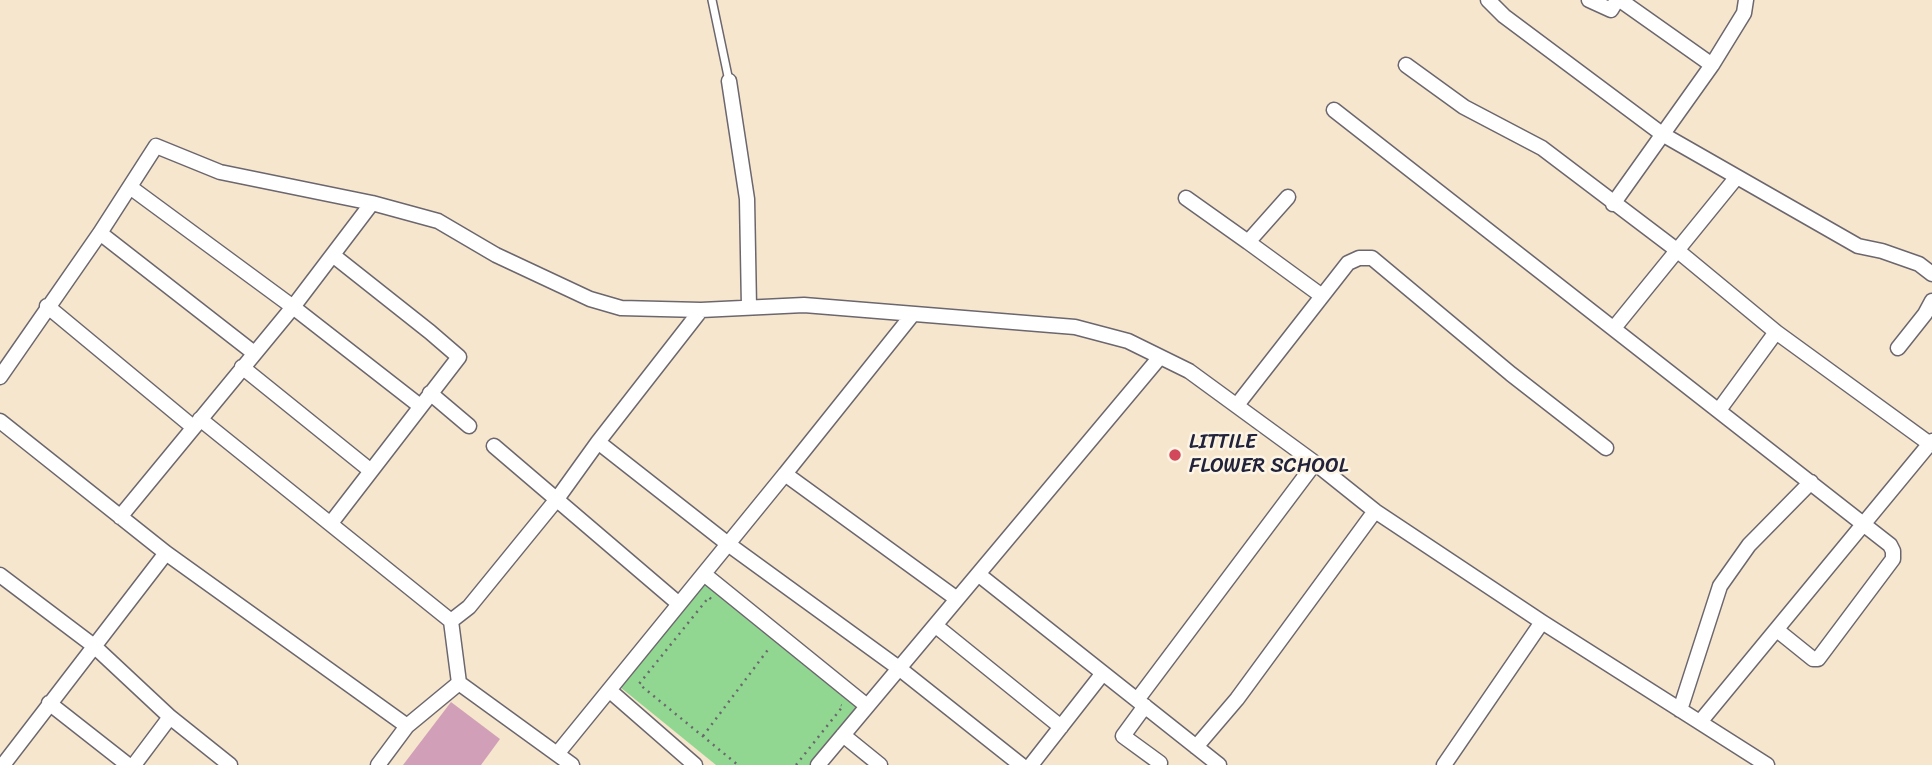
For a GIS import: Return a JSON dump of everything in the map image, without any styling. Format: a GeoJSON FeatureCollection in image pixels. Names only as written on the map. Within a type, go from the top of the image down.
{"type":"FeatureCollection","features":[{"type":"Feature","properties":{"kind":"street"},"geometry":{"type":"LineString","coordinates":[[1488,0],[1504,16],[1662,134],[1858,246],[1919,264],[1932,274]]}},
{"type":"Feature","properties":{"kind":"street"},"geometry":{"type":"LineString","coordinates":[[1589,0],[1611,10],[1618,0],[1712,65]]}},
{"type":"Feature","properties":{"kind":"street"},"geometry":{"type":"LineString","coordinates":[[1613,204],[1712,65],[1744,13],[1746,0]]}},
{"type":"Feature","properties":{"kind":"street"},"geometry":{"type":"LineString","coordinates":[[1406,65],[1464,107],[1542,148],[1678,251],[1776,332],[1931,442],[1700,722]]}},
{"type":"Feature","properties":{"kind":"street"},"geometry":{"type":"LineString","coordinates":[[729,81],[747,200],[748,307]]}},
{"type":"Feature","properties":{"kind":"street"},"geometry":{"type":"LineString","coordinates":[[1334,110],[1890,545],[1894,551],[1893,559],[1821,657],[1813,659],[1777,630]]}},
{"type":"Feature","properties":{"kind":"street"},"geometry":{"type":"LineString","coordinates":[[0,377],[100,233],[156,146],[220,172],[372,203],[438,221],[496,255],[590,299],[621,307],[701,310],[804,305],[1075,327],[1128,341],[1189,371],[1315,463],[1375,511],[1542,622],[1700,722],[1751,761],[1767,765]]}},
{"type":"Feature","properties":{"kind":"street"},"geometry":{"type":"LineString","coordinates":[[1614,328],[1736,178]]}},
{"type":"Feature","properties":{"kind":"street"},"geometry":{"type":"LineString","coordinates":[[130,187],[293,307],[420,406]]}},
{"type":"Feature","properties":{"kind":"street"},"geometry":{"type":"LineString","coordinates":[[1248,242],[1287,197]]}},
{"type":"Feature","properties":{"kind":"street"},"geometry":{"type":"LineString","coordinates":[[1186,198],[1322,296]]}},
{"type":"Feature","properties":{"kind":"street"},"geometry":{"type":"LineString","coordinates":[[120,517],[334,256],[372,203]]}},
{"type":"Feature","properties":{"kind":"street"},"geometry":{"type":"LineString","coordinates":[[100,233],[254,353]]}},
{"type":"Feature","properties":{"kind":"street"},"geometry":{"type":"LineString","coordinates":[[331,523],[459,358],[334,256]]}},
{"type":"Feature","properties":{"kind":"street"},"geometry":{"type":"LineString","coordinates":[[1237,405],[1349,263],[1359,258],[1371,258],[1511,374],[1606,448]]}},
{"type":"Feature","properties":{"kind":"street"},"geometry":{"type":"LineString","coordinates":[[1898,348],[1932,301]]}},
{"type":"Feature","properties":{"kind":"street"},"geometry":{"type":"LineString","coordinates":[[47,306],[196,423],[331,523],[451,621],[459,683],[572,765]]}},
{"type":"Feature","properties":{"kind":"street"},"geometry":{"type":"LineString","coordinates":[[451,621],[469,607],[558,499],[598,442],[701,310]]}},
{"type":"Feature","properties":{"kind":"street"},"geometry":{"type":"LineString","coordinates":[[557,754],[913,314]]}},
{"type":"Feature","properties":{"kind":"street"},"geometry":{"type":"LineString","coordinates":[[1719,410],[1776,332]]}},
{"type":"Feature","properties":{"kind":"street"},"geometry":{"type":"LineString","coordinates":[[818,765],[1160,357]]}},
{"type":"Feature","properties":{"kind":"street"},"geometry":{"type":"LineString","coordinates":[[242,367],[371,471]]}},
{"type":"Feature","properties":{"kind":"street"},"geometry":{"type":"LineString","coordinates":[[430,393],[469,426]]}},
{"type":"Feature","properties":{"kind":"street"},"geometry":{"type":"LineString","coordinates":[[0,421],[166,553],[407,726]]}},
{"type":"Feature","properties":{"kind":"street"},"geometry":{"type":"LineString","coordinates":[[598,442],[728,544],[900,669],[1021,765]]}},
{"type":"Feature","properties":{"kind":"street"},"geometry":{"type":"LineString","coordinates":[[494,446],[679,604]]}},
{"type":"Feature","properties":{"kind":"street"},"geometry":{"type":"LineString","coordinates":[[1158,765],[1160,764],[1123,736],[1141,703],[1315,463]]}},
{"type":"Feature","properties":{"kind":"street"},"geometry":{"type":"LineString","coordinates":[[785,474],[957,599]]}},
{"type":"Feature","properties":{"kind":"street"},"geometry":{"type":"LineString","coordinates":[[1680,710],[1720,586],[1749,545],[1811,482]]}},
{"type":"Feature","properties":{"kind":"street"},"geometry":{"type":"LineString","coordinates":[[1196,747],[1237,699],[1375,511]]}},
{"type":"Feature","properties":{"kind":"street"},"geometry":{"type":"LineString","coordinates":[[7,764],[49,703],[166,553]]}},
{"type":"Feature","properties":{"kind":"street"},"geometry":{"type":"LineString","coordinates":[[704,574],[867,706]]}},
{"type":"Feature","properties":{"kind":"street"},"geometry":{"type":"LineString","coordinates":[[978,574],[1219,765]]}},
{"type":"Feature","properties":{"kind":"street"},"geometry":{"type":"LineString","coordinates":[[0,575],[94,646],[170,717],[229,765]]}},
{"type":"Feature","properties":{"kind":"street"},"geometry":{"type":"LineString","coordinates":[[1444,765],[1542,622]]}},
{"type":"Feature","properties":{"kind":"street"},"geometry":{"type":"LineString","coordinates":[[936,626],[1061,727]]}},
{"type":"Feature","properties":{"kind":"street"},"geometry":{"type":"LineString","coordinates":[[1031,765],[1103,673]]}},
{"type":"Feature","properties":{"kind":"street"},"geometry":{"type":"LineString","coordinates":[[378,765],[407,726],[459,683]]}},
{"type":"Feature","properties":{"kind":"street"},"geometry":{"type":"LineString","coordinates":[[609,690],[695,765]]}},
{"type":"Feature","properties":{"kind":"street"},"geometry":{"type":"LineString","coordinates":[[49,703],[128,765]]}},
{"type":"Feature","properties":{"kind":"street"},"geometry":{"type":"LineString","coordinates":[[134,765],[170,717]]}},
{"type":"Feature","properties":{"kind":"street"},"geometry":{"type":"LineString","coordinates":[[843,735],[880,765]]}},
{"type":"Feature","properties":{"kind":"lane"},"geometry":{"type":"LineString","coordinates":[[712,0],[729,81]]}},
{"type":"Feature","properties":{"kind":"path"},"geometry":{"type":"LineString","coordinates":[[719,606],[709,597],[639,684],[738,765]]}},
{"type":"Feature","properties":{"kind":"path"},"geometry":{"type":"LineString","coordinates":[[703,736],[770,647]]}},
{"type":"Feature","properties":{"kind":"path"},"geometry":{"type":"LineString","coordinates":[[796,765],[843,706],[832,698]]}},
{"type":"Feature","properties":{"kind":"green space"},"geometry":{"type":"Polygon","coordinates":[[[705,584],[860,708],[812,765],[716,765],[620,687],[705,584]]]}},
{"type":"Feature","properties":{"kind":"building"},"geometry":{"type":"Polygon","coordinates":[[[451,702],[500,739],[481,765],[403,765],[451,702]]]}},
{"type":"Feature","properties":{"kind":"place","name":"LITTILE FLOWER SCHOOL"},"geometry":{"type":"Point","coordinates":[1175,455]}}]}
